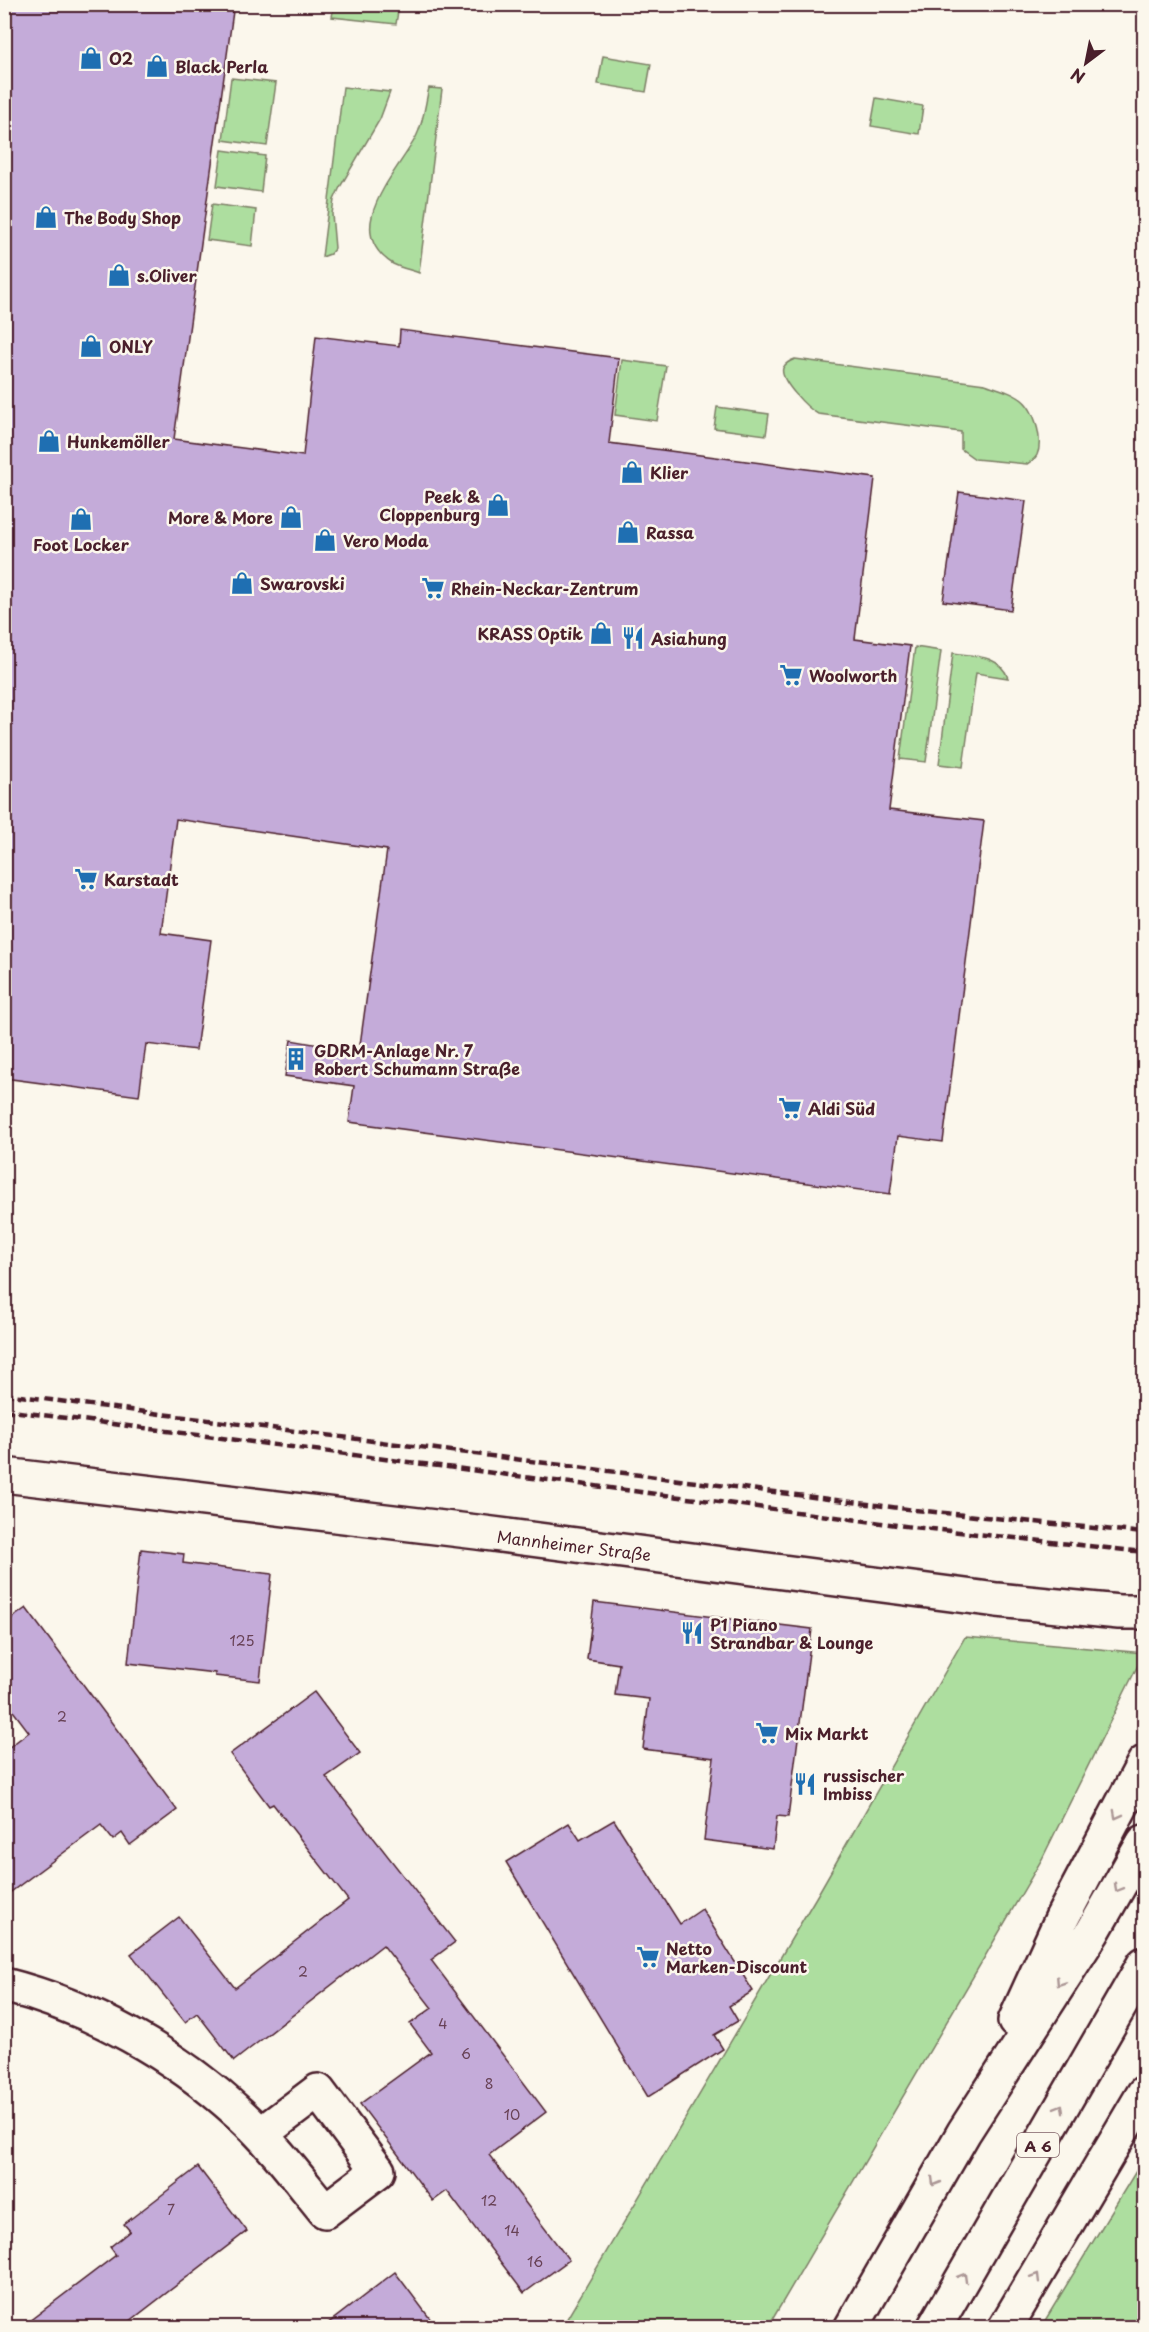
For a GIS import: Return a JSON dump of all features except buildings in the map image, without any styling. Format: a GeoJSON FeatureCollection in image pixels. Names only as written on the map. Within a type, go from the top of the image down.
{"type":"FeatureCollection","features":[{"type":"Feature","properties":{"kind":"main road","name":"Mannheimer Straße"},"geometry":{"type":"LineString","coordinates":[[4,1475],[477,1532],[997,1600],[1119,1612],[1144,1612]]}},
{"type":"Feature","properties":{"kind":"main road"},"geometry":{"type":"LineString","coordinates":[[964,2132],[1062,1918],[1144,1763]]}},
{"type":"Feature","properties":{"kind":"main road"},"geometry":{"type":"LineString","coordinates":[[850,2328],[964,2132],[1092,1933],[1144,1842]]}},
{"type":"Feature","properties":{"kind":"main road","name":"A 6"},"geometry":{"type":"LineString","coordinates":[[934,2328],[1144,1964]]}},
{"type":"Feature","properties":{"kind":"main road"},"geometry":{"type":"LineString","coordinates":[[4,1985],[25,1990],[94,2017],[160,2053],[223,2099],[261,2134]]}},
{"type":"Feature","properties":{"kind":"main road"},"geometry":{"type":"LineString","coordinates":[[1005,2328],[1144,2093]]}},
{"type":"Feature","properties":{"kind":"green space"},"geometry":{"type":"Polygon","coordinates":[[[334,5],[399,5],[396,24],[332,17],[334,5]]]}},
{"type":"Feature","properties":{"kind":"green space"},"geometry":{"type":"Polygon","coordinates":[[[603,56],[651,64],[646,92],[598,84],[603,56]]]}},
{"type":"Feature","properties":{"kind":"green space"},"geometry":{"type":"Polygon","coordinates":[[[231,78],[276,83],[267,146],[223,140],[231,78]]]}},
{"type":"Feature","properties":{"kind":"green space"},"geometry":{"type":"Polygon","coordinates":[[[343,87],[390,92],[380,119],[334,200],[332,214],[335,248],[330,254],[322,257],[343,87]]]}},
{"type":"Feature","properties":{"kind":"green space"},"geometry":{"type":"Polygon","coordinates":[[[429,88],[442,89],[419,273],[393,264],[378,250],[371,235],[372,218],[377,201],[419,131],[429,88]]]}},
{"type":"Feature","properties":{"kind":"green space"},"geometry":{"type":"Polygon","coordinates":[[[876,98],[923,106],[919,134],[871,126],[876,98]]]}},
{"type":"Feature","properties":{"kind":"green space"},"geometry":{"type":"Polygon","coordinates":[[[222,150],[265,156],[261,192],[217,186],[222,150]]]}},
{"type":"Feature","properties":{"kind":"green space"},"geometry":{"type":"Polygon","coordinates":[[[212,204],[256,210],[252,246],[207,240],[212,204]]]}},
{"type":"Feature","properties":{"kind":"green space"},"geometry":{"type":"Polygon","coordinates":[[[795,359],[985,384],[1008,392],[1023,401],[1030,410],[1038,429],[1039,450],[1033,460],[1027,464],[975,459],[961,449],[961,432],[818,414],[801,400],[785,380],[783,368],[786,363],[795,359]]]}},
{"type":"Feature","properties":{"kind":"green space"},"geometry":{"type":"Polygon","coordinates":[[[622,360],[666,366],[657,421],[615,415],[622,360]]]}},
{"type":"Feature","properties":{"kind":"green space"},"geometry":{"type":"Polygon","coordinates":[[[717,407],[769,414],[766,435],[714,428],[717,407]]]}},
{"type":"Feature","properties":{"kind":"green space"},"geometry":{"type":"Polygon","coordinates":[[[915,647],[941,651],[926,762],[900,759],[915,647]]]}},
{"type":"Feature","properties":{"kind":"green space"},"geometry":{"type":"Polygon","coordinates":[[[953,653],[978,656],[993,661],[1004,670],[1008,678],[976,673],[963,767],[939,764],[953,653]]]}},
{"type":"Feature","properties":{"kind":"green space"},"geometry":{"type":"Polygon","coordinates":[[[965,1637],[1144,1653],[1042,1859],[768,2327],[562,2327],[818,1894],[965,1637]]]}},
{"type":"Feature","properties":{"kind":"green space"},"geometry":{"type":"Polygon","coordinates":[[[1144,2158],[1144,2316],[1137,2327],[1041,2327],[1144,2158]]]}},
{"type":"Feature","properties":{"kind":"railway"},"geometry":{"type":"LineString","coordinates":[[4,1394],[915,1510],[1144,1533]]}},
{"type":"Feature","properties":{"kind":"railway"},"geometry":{"type":"LineString","coordinates":[[4,1410],[913,1527],[1144,1552]]}},
{"type":"Feature","properties":{"kind":"place","name":"O2"},"geometry":{"type":"Point","coordinates":[91,58]}},
{"type":"Feature","properties":{"kind":"place","name":"Black Perla"},"geometry":{"type":"Point","coordinates":[157,66]}},
{"type":"Feature","properties":{"kind":"place","name":"The Body Shop"},"geometry":{"type":"Point","coordinates":[46,217]}},
{"type":"Feature","properties":{"kind":"place","name":"s.Oliver"},"geometry":{"type":"Point","coordinates":[119,275]}},
{"type":"Feature","properties":{"kind":"place","name":"ONLY"},"geometry":{"type":"Point","coordinates":[91,346]}},
{"type":"Feature","properties":{"kind":"place","name":"Hunkemöller"},"geometry":{"type":"Point","coordinates":[49,441]}},
{"type":"Feature","properties":{"kind":"place","name":"Klier"},"geometry":{"type":"Point","coordinates":[632,472]}},
{"type":"Feature","properties":{"kind":"place","name":"Peek & Cloppenburg"},"geometry":{"type":"Point","coordinates":[498,505]}},
{"type":"Feature","properties":{"kind":"place","name":"More & More"},"geometry":{"type":"Point","coordinates":[291,517]}},
{"type":"Feature","properties":{"kind":"place","name":"Foot Locker"},"geometry":{"type":"Point","coordinates":[81,519]}},
{"type":"Feature","properties":{"kind":"place","name":"Rassa"},"geometry":{"type":"Point","coordinates":[628,532]}},
{"type":"Feature","properties":{"kind":"place","name":"Vero Moda"},"geometry":{"type":"Point","coordinates":[325,540]}},
{"type":"Feature","properties":{"kind":"place","name":"Swarovski"},"geometry":{"type":"Point","coordinates":[242,583]}},
{"type":"Feature","properties":{"kind":"place","name":"Rhein-Neckar-Zentrum"},"geometry":{"type":"Point","coordinates":[433,588]}},
{"type":"Feature","properties":{"kind":"place","name":"KRASS Optik"},"geometry":{"type":"Point","coordinates":[601,633]}},
{"type":"Feature","properties":{"kind":"place","name":"Asiahung"},"geometry":{"type":"Point","coordinates":[633,638]}},
{"type":"Feature","properties":{"kind":"place","name":"Woolworth"},"geometry":{"type":"Point","coordinates":[791,675]}},
{"type":"Feature","properties":{"kind":"place","name":"Karstadt"},"geometry":{"type":"Point","coordinates":[86,879]}},
{"type":"Feature","properties":{"kind":"place","name":"GDRM-Anlage Nr. 7 Robert Schumann Straße"},"geometry":{"type":"Point","coordinates":[296,1059]}},
{"type":"Feature","properties":{"kind":"place","name":"Aldi Süd"},"geometry":{"type":"Point","coordinates":[790,1108]}},
{"type":"Feature","properties":{"kind":"place","name":"P1 Piano Strandbar & Lounge"},"geometry":{"type":"Point","coordinates":[692,1633]}},
{"type":"Feature","properties":{"kind":"place","name":"Mix Markt"},"geometry":{"type":"Point","coordinates":[767,1733]}},
{"type":"Feature","properties":{"kind":"place","name":"russischer Imbiss"},"geometry":{"type":"Point","coordinates":[805,1784]}},
{"type":"Feature","properties":{"kind":"place","name":"Netto Marken-Discount"},"geometry":{"type":"Point","coordinates":[648,1957]}}]}
